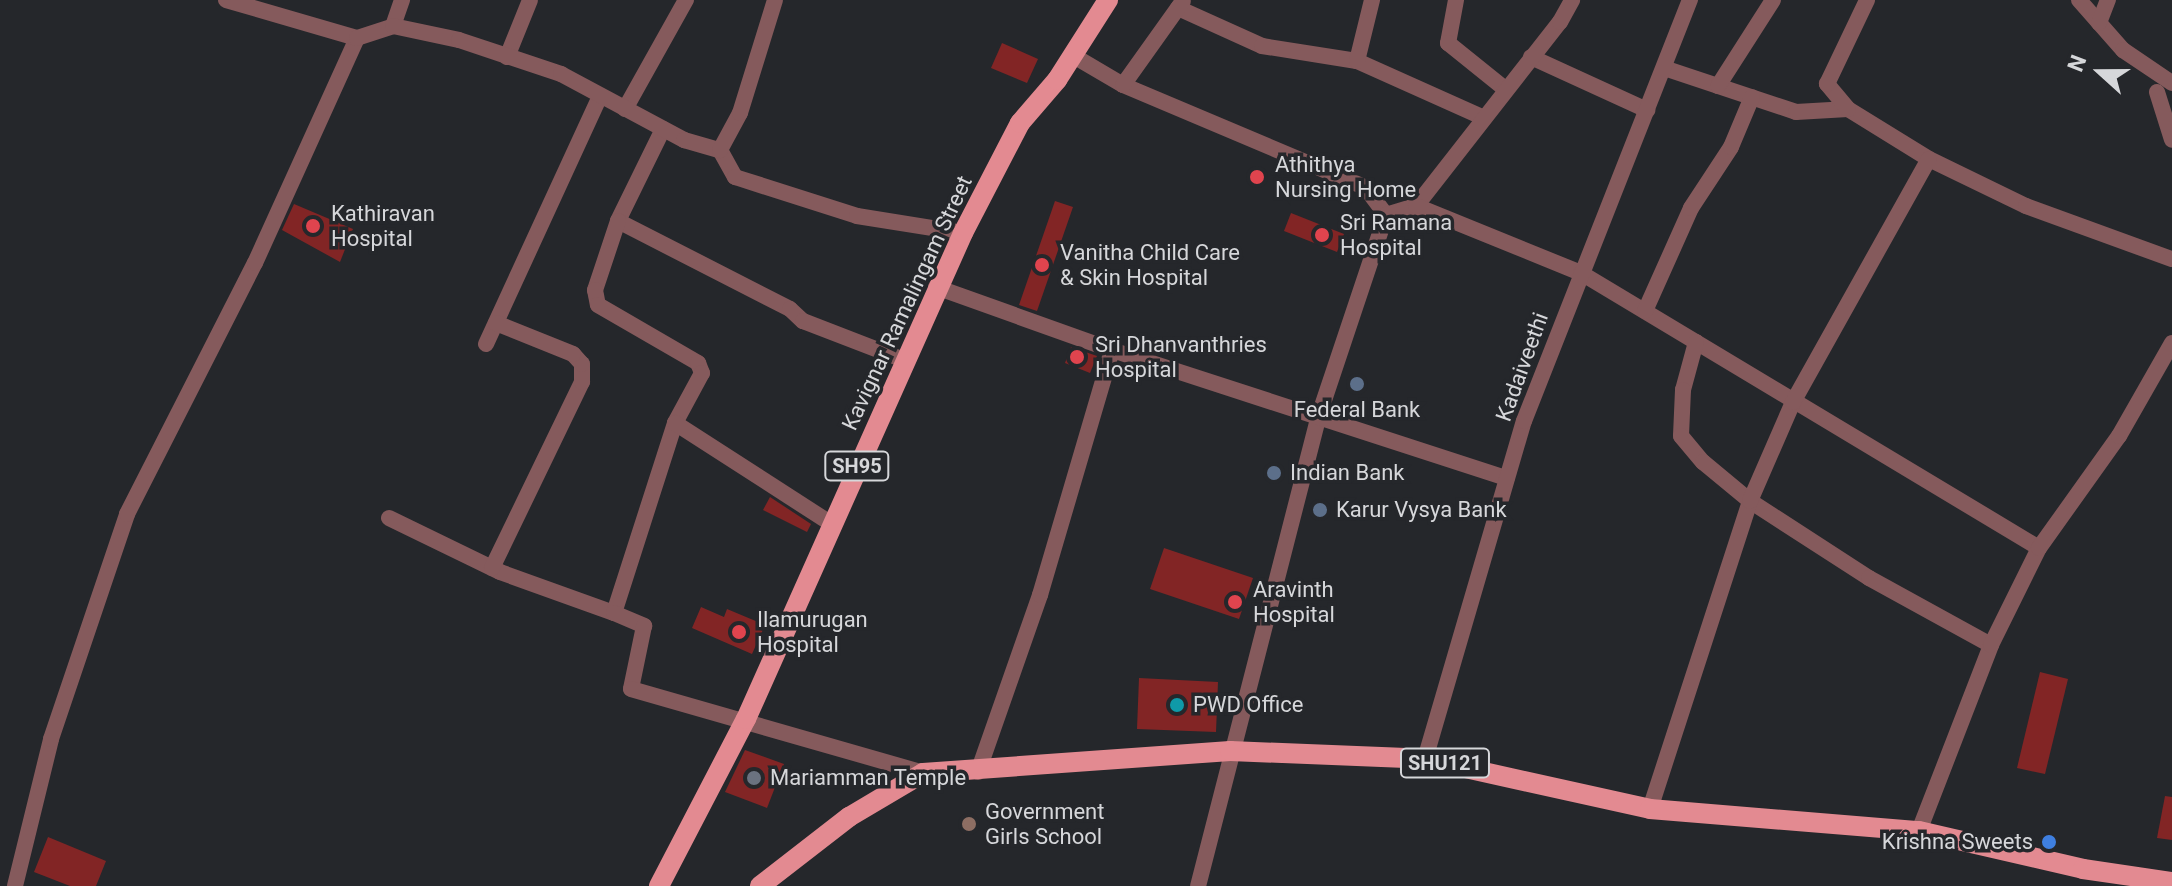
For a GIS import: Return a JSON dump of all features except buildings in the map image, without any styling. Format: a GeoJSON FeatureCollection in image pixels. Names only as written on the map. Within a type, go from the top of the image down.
{"type":"FeatureCollection","features":[{"type":"Feature","properties":{"kind":"main road","name":"SH95"},"geometry":{"type":"LineString","coordinates":[[1072,55],[1101,4]]}},
{"type":"Feature","properties":{"kind":"main road","name":"Kavignar Ramalingam Street"},"geometry":{"type":"LineString","coordinates":[[659,886],[746,719],[936,287],[1020,123],[1072,55]]}},
{"type":"Feature","properties":{"kind":"main road","name":"SHU121"},"geometry":{"type":"LineString","coordinates":[[760,886],[849,817],[923,773],[978,772],[1230,751],[1425,759],[1650,809],[1919,831],[2166,883]]}},
{"type":"Feature","properties":{"kind":"street"},"geometry":{"type":"LineString","coordinates":[[226,0],[357,38],[393,26],[561,74],[663,129],[720,150],[735,177],[857,216],[963,233]]}},
{"type":"Feature","properties":{"kind":"street"},"geometry":{"type":"LineString","coordinates":[[393,26],[402,0]]}},
{"type":"Feature","properties":{"kind":"street"},"geometry":{"type":"LineString","coordinates":[[507,57],[530,0]]}},
{"type":"Feature","properties":{"kind":"street"},"geometry":{"type":"LineString","coordinates":[[625,109],[686,0]]}},
{"type":"Feature","properties":{"kind":"street"},"geometry":{"type":"LineString","coordinates":[[1357,61],[1372,0]]}},
{"type":"Feature","properties":{"kind":"street"},"geometry":{"type":"LineString","coordinates":[[1456,0],[1448,43],[1505,89]]}},
{"type":"Feature","properties":{"kind":"street"},"geometry":{"type":"LineString","coordinates":[[1386,215],[1416,206],[1572,0]]}},
{"type":"Feature","properties":{"kind":"street","name":"Kadaiveethi"},"geometry":{"type":"LineString","coordinates":[[1425,759],[1507,478],[1581,273],[1690,0]]}},
{"type":"Feature","properties":{"kind":"street"},"geometry":{"type":"LineString","coordinates":[[1718,86],[1773,0]]}},
{"type":"Feature","properties":{"kind":"street"},"geometry":{"type":"LineString","coordinates":[[1867,0],[1827,84],[1848,109],[1929,159],[2026,206],[2172,259]]}},
{"type":"Feature","properties":{"kind":"street"},"geometry":{"type":"LineString","coordinates":[[2079,0],[2123,50],[2172,83]]}},
{"type":"Feature","properties":{"kind":"street"},"geometry":{"type":"LineString","coordinates":[[2099,23],[2108,0]]}},
{"type":"Feature","properties":{"kind":"street"},"geometry":{"type":"LineString","coordinates":[[720,150],[740,113],[769,2]]}},
{"type":"Feature","properties":{"kind":"street"},"geometry":{"type":"LineString","coordinates":[[1123,85],[1181,4],[1262,46],[1357,61],[1482,117]]}},
{"type":"Feature","properties":{"kind":"street"},"geometry":{"type":"LineString","coordinates":[[15,886],[51,739],[127,514],[255,263],[357,38]]}},
{"type":"Feature","properties":{"kind":"street"},"geometry":{"type":"LineString","coordinates":[[1072,55],[1123,85],[1365,187],[1386,215]]}},
{"type":"Feature","properties":{"kind":"street"},"geometry":{"type":"LineString","coordinates":[[1531,57],[1647,110]]}},
{"type":"Feature","properties":{"kind":"street"},"geometry":{"type":"LineString","coordinates":[[1664,68],[1796,112],[1848,109]]}},
{"type":"Feature","properties":{"kind":"street"},"geometry":{"type":"LineString","coordinates":[[2157,92],[2172,140]]}},
{"type":"Feature","properties":{"kind":"street"},"geometry":{"type":"LineString","coordinates":[[486,344],[600,96]]}},
{"type":"Feature","properties":{"kind":"street"},"geometry":{"type":"LineString","coordinates":[[1645,311],[1691,208],[1731,147],[1752,97]]}},
{"type":"Feature","properties":{"kind":"street"},"geometry":{"type":"LineString","coordinates":[[614,613],[675,423],[702,373],[698,363],[598,305],[595,290],[618,221],[663,129]]}},
{"type":"Feature","properties":{"kind":"street"},"geometry":{"type":"LineString","coordinates":[[1650,809],[1750,501],[1793,402],[1929,159]]}},
{"type":"Feature","properties":{"kind":"street"},"geometry":{"type":"LineString","coordinates":[[1416,206],[1581,273],[2039,548]]}},
{"type":"Feature","properties":{"kind":"street"},"geometry":{"type":"LineString","coordinates":[[1198,886],[1230,751],[1319,415],[1386,215]]}},
{"type":"Feature","properties":{"kind":"street"},"geometry":{"type":"LineString","coordinates":[[618,221],[790,309],[803,321],[904,360]]}},
{"type":"Feature","properties":{"kind":"street"},"geometry":{"type":"LineString","coordinates":[[936,287],[1112,350],[1507,478]]}},
{"type":"Feature","properties":{"kind":"street"},"geometry":{"type":"LineString","coordinates":[[492,568],[582,382],[582,364],[573,354],[496,323]]}},
{"type":"Feature","properties":{"kind":"street"},"geometry":{"type":"LineString","coordinates":[[1696,342],[1683,390],[1681,436],[1703,462],[1750,501],[1869,578],[1991,645]]}},
{"type":"Feature","properties":{"kind":"street"},"geometry":{"type":"LineString","coordinates":[[1919,831],[1991,645],[2039,548],[2119,436],[2172,343]]}},
{"type":"Feature","properties":{"kind":"street"},"geometry":{"type":"LineString","coordinates":[[978,772],[1040,595],[1112,350]]}},
{"type":"Feature","properties":{"kind":"street"},"geometry":{"type":"LineString","coordinates":[[675,423],[832,524]]}},
{"type":"Feature","properties":{"kind":"street"},"geometry":{"type":"LineString","coordinates":[[389,518],[492,568],[644,626],[631,689],[746,719],[923,773]]}},
{"type":"Feature","properties":{"kind":"place","name":"Athithya Nursing Home"},"geometry":{"type":"Point","coordinates":[1257,177]}},
{"type":"Feature","properties":{"kind":"place","name":"Kathiravan Hospital"},"geometry":{"type":"Point","coordinates":[313,226]}},
{"type":"Feature","properties":{"kind":"place","name":"Sri Ramana Hospital"},"geometry":{"type":"Point","coordinates":[1322,235]}},
{"type":"Feature","properties":{"kind":"place","name":"Vanitha Child Care & Skin Hospital"},"geometry":{"type":"Point","coordinates":[1042,265]}},
{"type":"Feature","properties":{"kind":"place","name":"Sri Dhanvanthries Hospital"},"geometry":{"type":"Point","coordinates":[1077,357]}},
{"type":"Feature","properties":{"kind":"place","name":"Federal Bank"},"geometry":{"type":"Point","coordinates":[1357,384]}},
{"type":"Feature","properties":{"kind":"place","name":"Indian Bank"},"geometry":{"type":"Point","coordinates":[1274,473]}},
{"type":"Feature","properties":{"kind":"place","name":"Karur Vysya Bank"},"geometry":{"type":"Point","coordinates":[1320,510]}},
{"type":"Feature","properties":{"kind":"place","name":"Aravinth Hospital"},"geometry":{"type":"Point","coordinates":[1235,602]}},
{"type":"Feature","properties":{"kind":"place","name":"Ilamurugan Hospital"},"geometry":{"type":"Point","coordinates":[739,632]}},
{"type":"Feature","properties":{"kind":"place","name":"PWD Office"},"geometry":{"type":"Point","coordinates":[1177,705]}},
{"type":"Feature","properties":{"kind":"place","name":"Mariamman Temple"},"geometry":{"type":"Point","coordinates":[754,778]}},
{"type":"Feature","properties":{"kind":"place","name":"Government Girls School"},"geometry":{"type":"Point","coordinates":[969,824]}},
{"type":"Feature","properties":{"kind":"place","name":"Krishna Sweets"},"geometry":{"type":"Point","coordinates":[2049,842]}}]}
